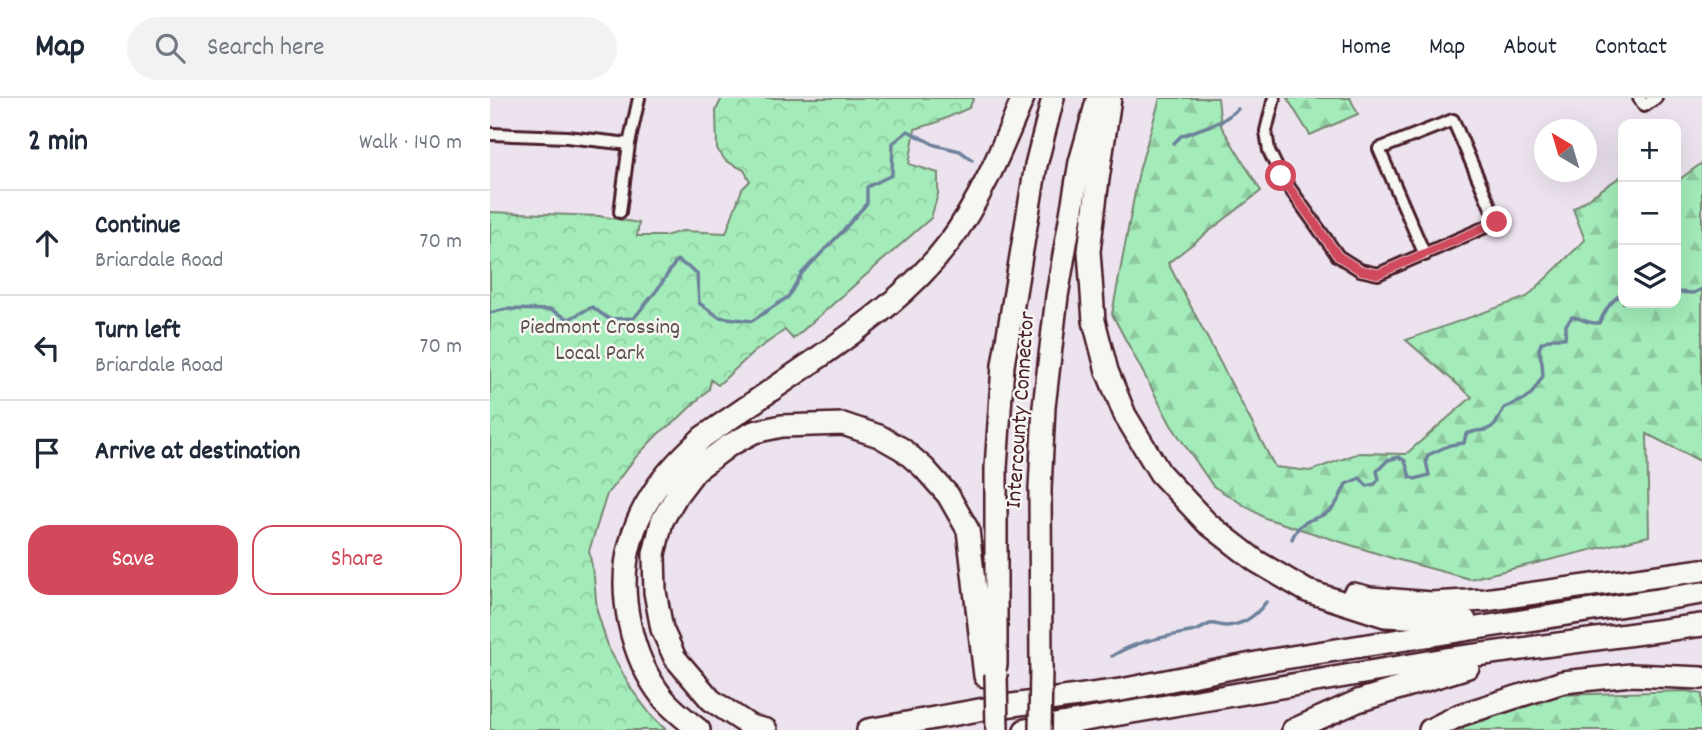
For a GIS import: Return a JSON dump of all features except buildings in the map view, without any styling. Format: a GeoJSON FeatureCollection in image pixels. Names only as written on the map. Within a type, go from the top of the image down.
{"type":"FeatureCollection","features":[{"type":"Feature","properties":{"kind":"highway"},"geometry":{"type":"LineString","coordinates":[[699,730],[664,700],[649,679],[629,625],[626,567],[630,542],[653,492],[703,437],[854,332],[900,296],[927,269],[949,242],[990,175],[1023,98]]}},
{"type":"Feature","properties":{"kind":"highway","name":"Intercounty Connector"},"geometry":{"type":"LineString","coordinates":[[995,730],[991,675],[996,468],[1003,365],[1035,165],[1053,98]]}},
{"type":"Feature","properties":{"kind":"highway","name":"Intercounty Connector"},"geometry":{"type":"LineString","coordinates":[[1040,730],[1040,489],[1044,407],[1057,296],[1078,176],[1098,98]]}},
{"type":"Feature","properties":{"kind":"highway"},"geometry":{"type":"LineString","coordinates":[[1111,98],[1089,251],[1094,321],[1107,371],[1125,415],[1160,473],[1206,523],[1256,561],[1307,591],[1385,616],[1448,620],[1537,619]]}},
{"type":"Feature","properties":{"kind":"highway"},"geometry":{"type":"LineString","coordinates":[[766,730],[750,726],[711,700],[675,658],[662,629],[655,592],[654,554],[662,522],[677,495],[696,470],[727,446],[754,432],[782,426],[844,424],[879,436],[902,449],[924,468],[948,495],[968,530],[991,675]]}},
{"type":"Feature","properties":{"kind":"highway"},"geometry":{"type":"LineString","coordinates":[[1256,561],[1370,598],[1431,603],[1485,600],[1702,570]]}},
{"type":"Feature","properties":{"kind":"highway"},"geometry":{"type":"LineString","coordinates":[[868,730],[990,708],[1121,690],[1272,660],[1702,593]]}},
{"type":"Feature","properties":{"kind":"highway"},"geometry":{"type":"LineString","coordinates":[[1025,730],[1446,659],[1702,625]]}},
{"type":"Feature","properties":{"kind":"highway"},"geometry":{"type":"LineString","coordinates":[[1293,730],[1358,701],[1452,671],[1569,643]]}},
{"type":"Feature","properties":{"kind":"highway"},"geometry":{"type":"LineString","coordinates":[[1430,730],[1460,715],[1563,682],[1631,675],[1702,678]]}},
{"type":"Feature","properties":{"kind":"street"},"geometry":{"type":"LineString","coordinates":[[620,212],[629,144],[639,98]]}},
{"type":"Feature","properties":{"kind":"street"},"geometry":{"type":"LineString","coordinates":[[1274,98],[1266,131],[1269,151],[1281,176],[1338,256],[1360,270],[1378,274],[1424,255],[1497,222],[1453,120],[1379,149],[1424,255]]}},
{"type":"Feature","properties":{"kind":"street"},"geometry":{"type":"LineString","coordinates":[[1639,98],[1644,106],[1657,98]]}},
{"type":"Feature","properties":{"kind":"street"},"geometry":{"type":"LineString","coordinates":[[490,134],[567,137],[629,144]]}},
{"type":"Feature","properties":{"kind":"green space","name":"Piedmont Crossing Local Park"},"geometry":{"type":"Polygon","coordinates":[[[722,98],[974,98],[969,108],[915,129],[909,164],[938,173],[938,194],[931,218],[793,339],[785,330],[754,352],[718,385],[711,380],[709,389],[658,434],[607,494],[589,551],[597,611],[609,649],[632,690],[666,730],[490,730],[490,212],[599,216],[639,223],[637,236],[665,236],[682,231],[726,233],[742,189],[750,181],[744,170],[726,161],[717,149],[716,110],[722,98]]]}},
{"type":"Feature","properties":{"kind":"green space"},"geometry":{"type":"Polygon","coordinates":[[[1160,98],[1218,98],[1221,126],[1261,191],[1168,263],[1275,467],[1310,471],[1359,453],[1406,454],[1472,397],[1406,340],[1527,297],[1585,240],[1573,209],[1618,178],[1618,308],[1681,308],[1681,178],[1702,163],[1702,462],[1647,434],[1649,536],[1470,579],[1395,559],[1265,518],[1213,486],[1171,425],[1112,314],[1139,171],[1160,98]]]}},
{"type":"Feature","properties":{"kind":"green space"},"geometry":{"type":"Polygon","coordinates":[[[1287,98],[1350,98],[1358,114],[1310,135],[1287,98]]]}},
{"type":"Feature","properties":{"kind":"green space"},"geometry":{"type":"Polygon","coordinates":[[[1686,691],[1702,694],[1702,730],[1449,730],[1560,695],[1686,691]]]}},
{"type":"Feature","properties":{"kind":"waterway"},"geometry":{"type":"LineString","coordinates":[[1174,143],[1181,136],[1222,121],[1238,109]]}},
{"type":"Feature","properties":{"kind":"waterway"},"geometry":{"type":"LineString","coordinates":[[490,313],[506,309],[551,310],[569,319],[592,307],[609,319],[634,318],[677,260],[697,273],[699,303],[719,317],[752,321],[788,297],[802,273],[867,203],[867,187],[892,175],[893,143],[908,131],[935,145],[960,151],[972,160]]}},
{"type":"Feature","properties":{"kind":"waterway"},"geometry":{"type":"LineString","coordinates":[[1681,292],[1694,293],[1702,289]]}},
{"type":"Feature","properties":{"kind":"waterway"},"geometry":{"type":"LineString","coordinates":[[1292,539],[1305,522],[1332,509],[1346,484],[1360,478],[1367,486],[1375,484],[1379,479],[1377,471],[1388,460],[1399,457],[1405,461],[1410,477],[1415,479],[1429,475],[1426,461],[1428,455],[1450,445],[1464,443],[1466,434],[1486,430],[1495,425],[1504,408],[1532,393],[1543,376],[1539,350],[1541,343],[1553,338],[1565,338],[1566,325],[1572,317],[1599,323],[1618,297]]}},
{"type":"Feature","properties":{"kind":"waterway"},"geometry":{"type":"LineString","coordinates":[[1112,656],[1142,643],[1195,631],[1210,624],[1226,626],[1244,622],[1266,602]]}},
{"type":"Feature","properties":{"kind":"route"},"geometry":{"type":"LineString","coordinates":[[1281,176],[1338,256],[1360,270],[1378,274],[1497,222]]}}]}
